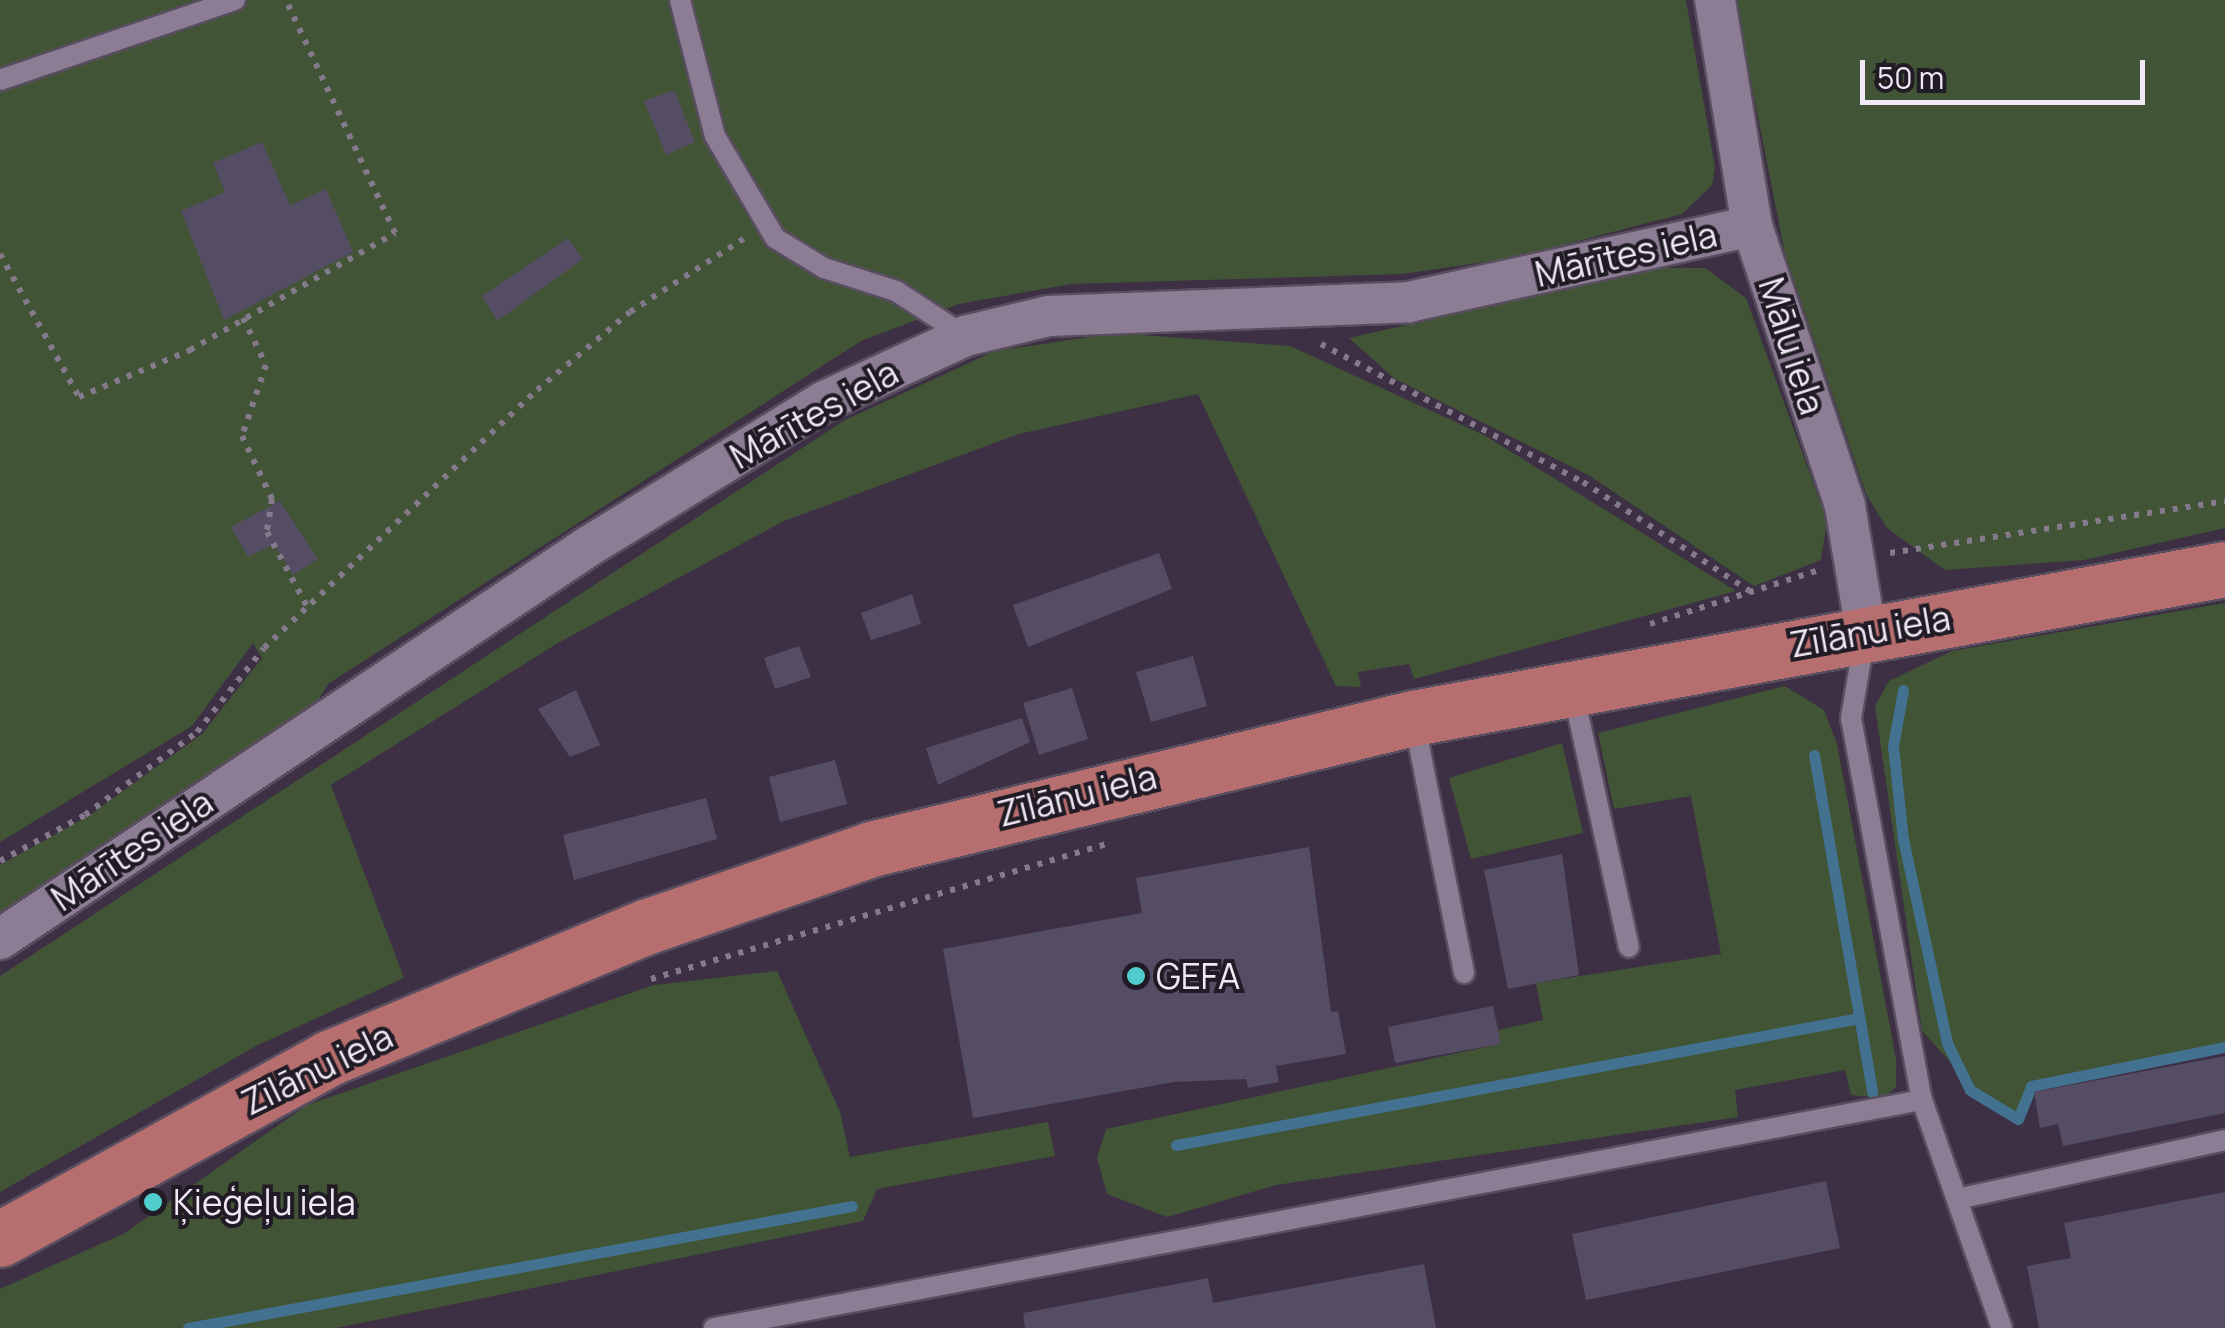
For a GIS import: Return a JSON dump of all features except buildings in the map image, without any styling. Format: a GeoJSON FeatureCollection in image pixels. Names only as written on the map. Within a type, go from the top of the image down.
{"type":"FeatureCollection","features":[{"type":"Feature","properties":{"kind":"highway","name":"Zīlānu iela"},"geometry":{"type":"LineString","coordinates":[[0,1238],[330,1058],[648,926],[1008,812],[1413,718],[1572,686],[1866,630],[2225,570]]}},
{"type":"Feature","properties":{"kind":"street","name":"Mālu iela"},"geometry":{"type":"LineString","coordinates":[[1715,0],[1752,226],[1854,558],[1866,630]]}},
{"type":"Feature","properties":{"kind":"street","name":"Mārītes iela"},"geometry":{"type":"LineString","coordinates":[[0,939],[588,546],[823,402],[965,336],[1078,314],[1270,314],[1424,300],[1752,226]]}},
{"type":"Feature","properties":{"kind":"lane"},"geometry":{"type":"LineString","coordinates":[[0,80],[236,0]]}},
{"type":"Feature","properties":{"kind":"lane"},"geometry":{"type":"LineString","coordinates":[[680,0],[715,136],[771,231],[800,256],[896,291],[965,336]]}},
{"type":"Feature","properties":{"kind":"lane"},"geometry":{"type":"LineString","coordinates":[[1866,630],[1851,718],[1922,1100],[2002,1328]]}},
{"type":"Feature","properties":{"kind":"lane"},"geometry":{"type":"LineString","coordinates":[[1572,686],[1629,947]]}},
{"type":"Feature","properties":{"kind":"lane"},"geometry":{"type":"LineString","coordinates":[[1413,718],[1464,973]]}},
{"type":"Feature","properties":{"kind":"lane"},"geometry":{"type":"LineString","coordinates":[[714,1328],[1922,1100]]}},
{"type":"Feature","properties":{"kind":"lane"},"geometry":{"type":"LineString","coordinates":[[1956,1199],[2225,1140]]}},
{"type":"Feature","properties":{"kind":"path"},"geometry":{"type":"LineString","coordinates":[[0,254],[79,396],[243,318],[396,233],[286,0]]}},
{"type":"Feature","properties":{"kind":"path"},"geometry":{"type":"LineString","coordinates":[[0,861],[85,814],[197,732],[308,608],[630,312],[743,238],[771,231]]}},
{"type":"Feature","properties":{"kind":"path"},"geometry":{"type":"LineString","coordinates":[[1270,314],[1584,482],[1752,592]]}},
{"type":"Feature","properties":{"kind":"path"},"geometry":{"type":"LineString","coordinates":[[243,318],[266,365],[242,436],[272,499],[267,532],[308,608]]}},
{"type":"Feature","properties":{"kind":"path"},"geometry":{"type":"LineString","coordinates":[[1854,558],[2225,502]]}},
{"type":"Feature","properties":{"kind":"path"},"geometry":{"type":"LineString","coordinates":[[636,984],[1126,838]]}},
{"type":"Feature","properties":{"kind":"green space"},"geometry":{"type":"Polygon","coordinates":[[[0,0],[1686,0],[1715,168],[1712,185],[1682,214],[1512,258],[1402,274],[1071,284],[959,304],[861,341],[328,684],[310,713],[0,917],[0,865],[90,815],[202,734],[262,658],[253,643],[192,726],[0,842],[0,0]]]}},
{"type":"Feature","properties":{"kind":"green space"},"geometry":{"type":"Polygon","coordinates":[[[1735,0],[2225,0],[2225,528],[2084,560],[1945,570],[1887,528],[1866,494],[1785,254],[1735,0]]]}},
{"type":"Feature","properties":{"kind":"green space"},"geometry":{"type":"Polygon","coordinates":[[[1657,268],[1705,268],[1746,298],[1827,521],[1821,560],[1754,586],[1590,476],[1395,379],[1349,338],[1657,268]]]}},
{"type":"Feature","properties":{"kind":"green space"},"geometry":{"type":"Polygon","coordinates":[[[1116,333],[1290,346],[1484,435],[1736,591],[1414,679],[1409,664],[1358,672],[1361,687],[1336,686],[1198,394],[1019,434],[784,521],[558,643],[331,785],[404,978],[256,1046],[0,1192],[0,976],[845,420],[995,351],[1116,333]]]}},
{"type":"Feature","properties":{"kind":"green space"},"geometry":{"type":"Polygon","coordinates":[[[2225,603],[2225,1047],[2031,1086],[2028,1112],[2018,1119],[1996,1112],[1922,1031],[1875,706],[1889,681],[1952,651],[2225,603]]]}},
{"type":"Feature","properties":{"kind":"green space"},"geometry":{"type":"Polygon","coordinates":[[[1785,686],[1824,710],[1837,744],[1896,1059],[1896,1087],[1883,1098],[1851,1095],[1845,1070],[1735,1090],[1738,1117],[1276,1185],[1167,1217],[1107,1194],[1097,1158],[1106,1129],[1500,1044],[1498,1030],[1543,1020],[1536,983],[1721,954],[1691,796],[1614,809],[1598,733],[1785,686]]]}},
{"type":"Feature","properties":{"kind":"green space"},"geometry":{"type":"Polygon","coordinates":[[[1562,743],[1583,833],[1471,859],[1449,778],[1562,743]]]}},
{"type":"Feature","properties":{"kind":"green space"},"geometry":{"type":"Polygon","coordinates":[[[777,971],[840,1112],[850,1157],[1048,1122],[1055,1156],[877,1189],[863,1221],[336,1328],[0,1328],[0,1289],[125,1233],[307,1105],[654,985],[777,971]]]}},
{"type":"Feature","properties":{"kind":"waterway"},"geometry":{"type":"LineString","coordinates":[[1903,690],[1893,746],[1903,839],[1947,1043],[1970,1090],[2018,1119],[2031,1086],[2225,1047]]}},
{"type":"Feature","properties":{"kind":"waterway"},"geometry":{"type":"LineString","coordinates":[[1814,755],[1872,1092]]}},
{"type":"Feature","properties":{"kind":"waterway"},"geometry":{"type":"LineString","coordinates":[[1176,1145],[1859,1018]]}},
{"type":"Feature","properties":{"kind":"waterway"},"geometry":{"type":"LineString","coordinates":[[188,1328],[852,1206]]}},
{"type":"Feature","properties":{"kind":"place","name":"GEFA"},"geometry":{"type":"Point","coordinates":[1136,976]}},
{"type":"Feature","properties":{"kind":"place","name":"Ķieģeļu iela"},"geometry":{"type":"Point","coordinates":[153,1202]}}]}
